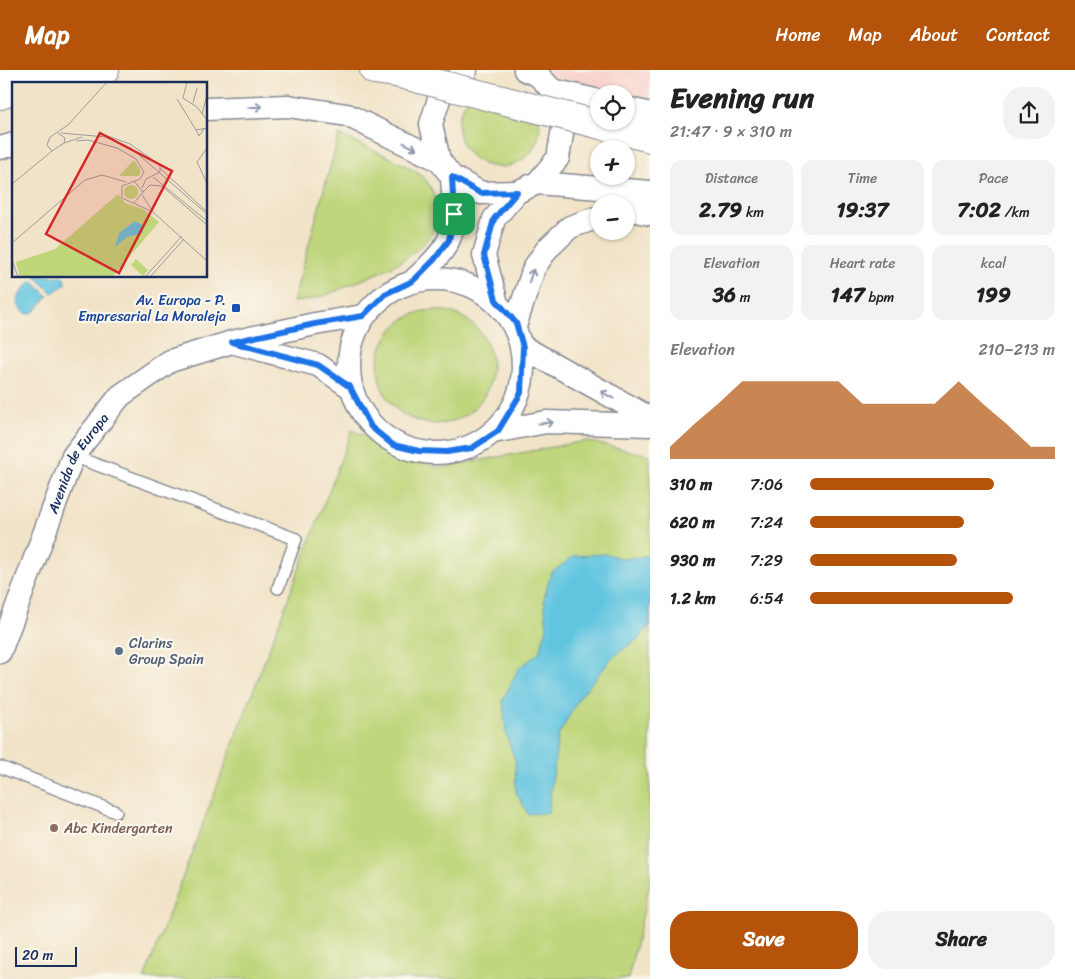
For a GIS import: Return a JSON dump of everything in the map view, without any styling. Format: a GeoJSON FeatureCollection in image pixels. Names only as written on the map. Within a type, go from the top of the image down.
{"type":"FeatureCollection","features":[{"type":"Feature","properties":{"kind":"main road"},"geometry":{"type":"LineString","coordinates":[[37,82],[53,76],[105,70]]}},
{"type":"Feature","properties":{"kind":"main road"},"geometry":{"type":"LineString","coordinates":[[85,82],[120,70]]}},
{"type":"Feature","properties":{"kind":"main road"},"geometry":{"type":"LineString","coordinates":[[385,72],[590,111]]}},
{"type":"Feature","properties":{"kind":"main road"},"geometry":{"type":"LineString","coordinates":[[633,130],[650,138]]}},
{"type":"Feature","properties":{"kind":"street"},"geometry":{"type":"LineString","coordinates":[[0,82],[26,70]]}},
{"type":"Feature","properties":{"kind":"street"},"geometry":{"type":"LineString","coordinates":[[466,70],[441,93],[431,124],[445,169],[454,214],[449,240],[434,260],[413,281],[385,294],[363,316],[348,357],[350,387],[371,427],[393,445],[419,451],[447,452],[472,448],[498,431],[546,422],[650,419]]}},
{"type":"Feature","properties":{"kind":"street"},"geometry":{"type":"LineString","coordinates":[[525,70],[538,75],[552,90],[590,109]]}},
{"type":"Feature","properties":{"kind":"street"},"geometry":{"type":"LineString","coordinates":[[496,300],[484,255],[494,219],[558,158],[564,122],[552,90]]}},
{"type":"Feature","properties":{"kind":"street"},"geometry":{"type":"LineString","coordinates":[[208,109],[288,106],[347,115],[445,169],[480,193],[527,187],[643,190],[650,192]]}},
{"type":"Feature","properties":{"kind":"street"},"geometry":{"type":"LineString","coordinates":[[635,110],[650,114]]}},
{"type":"Feature","properties":{"kind":"street"},"geometry":{"type":"LineString","coordinates":[[635,211],[650,214]]}},
{"type":"Feature","properties":{"kind":"street"},"geometry":{"type":"LineString","coordinates":[[516,323],[534,268],[547,249],[570,227],[590,220]]}},
{"type":"Feature","properties":{"kind":"street"},"geometry":{"type":"LineString","coordinates":[[413,281],[459,281],[496,300],[516,323],[523,347],[521,393],[498,431]]}},
{"type":"Feature","properties":{"kind":"street","name":"Avenida de Europa"},"geometry":{"type":"LineString","coordinates":[[0,652],[73,456],[120,396],[170,361],[232,342],[363,316]]}},
{"type":"Feature","properties":{"kind":"street"},"geometry":{"type":"LineString","coordinates":[[232,342],[318,365],[350,387]]}},
{"type":"Feature","properties":{"kind":"street"},"geometry":{"type":"LineString","coordinates":[[523,347],[650,419]]}},
{"type":"Feature","properties":{"kind":"lane"},"geometry":{"type":"LineString","coordinates":[[73,456],[296,539],[278,588]]}},
{"type":"Feature","properties":{"kind":"lane"},"geometry":{"type":"LineString","coordinates":[[0,768],[116,812]]}},
{"type":"Feature","properties":{"kind":"shaded area"},"geometry":{"type":"Polygon","coordinates":[[[541,70],[650,70],[650,98],[635,95],[635,85],[592,85],[547,75],[541,70]]]}},
{"type":"Feature","properties":{"kind":"green space"},"geometry":{"type":"Polygon","coordinates":[[[499,85],[515,88],[528,97],[537,110],[540,126],[537,142],[528,155],[515,164],[499,167],[483,164],[470,155],[461,142],[458,126],[461,110],[470,97],[483,88],[499,85]]]}},
{"type":"Feature","properties":{"kind":"green space"},"geometry":{"type":"Polygon","coordinates":[[[339,135],[387,156],[422,176],[428,183],[436,202],[437,219],[431,234],[421,247],[406,258],[373,275],[326,295],[310,300],[293,302],[339,135]]]}},
{"type":"Feature","properties":{"kind":"green space"},"geometry":{"type":"Polygon","coordinates":[[[435,310],[457,314],[475,327],[488,345],[492,367],[488,389],[475,407],[457,420],[435,424],[413,420],[395,407],[382,389],[378,367],[382,345],[395,327],[413,314],[435,310]]]}},
{"type":"Feature","properties":{"kind":"green space"},"geometry":{"type":"Polygon","coordinates":[[[352,430],[439,468],[585,441],[650,455],[650,883],[628,979],[144,979],[352,430]]]}},
{"type":"Feature","properties":{"kind":"water"},"geometry":{"type":"Polygon","coordinates":[[[37,278],[64,278],[66,284],[52,293],[37,278]]]}},
{"type":"Feature","properties":{"kind":"water"},"geometry":{"type":"Polygon","coordinates":[[[32,280],[48,296],[35,311],[27,314],[19,306],[18,301],[21,293],[32,280]]]}},
{"type":"Feature","properties":{"kind":"water"},"geometry":{"type":"Polygon","coordinates":[[[606,554],[625,559],[650,555],[650,625],[639,638],[613,657],[579,698],[558,736],[548,813],[528,814],[516,792],[515,760],[506,734],[503,700],[518,669],[539,653],[547,628],[544,599],[551,573],[574,556],[606,554]]]}},
{"type":"Feature","properties":{"kind":"place","name":"Av. Europa - P. Empresarial La Moraleja"},"geometry":{"type":"Point","coordinates":[236,308]}},
{"type":"Feature","properties":{"kind":"place","name":"Clarins Group Spain"},"geometry":{"type":"Point","coordinates":[119,651]}},
{"type":"Feature","properties":{"kind":"place","name":"Abc Kindergarten"},"geometry":{"type":"Point","coordinates":[54,828]}},
{"type":"Feature","properties":{"kind":"route"},"geometry":{"type":"LineString","coordinates":[[452,177],[480,193],[517,192],[494,219],[484,255],[496,300],[516,323],[523,347],[521,393],[498,431],[472,448],[447,452],[419,451],[393,445],[371,427],[350,387],[318,365],[232,342],[363,316],[385,294],[413,281],[434,260],[449,240],[454,214],[452,177]]}}]}
